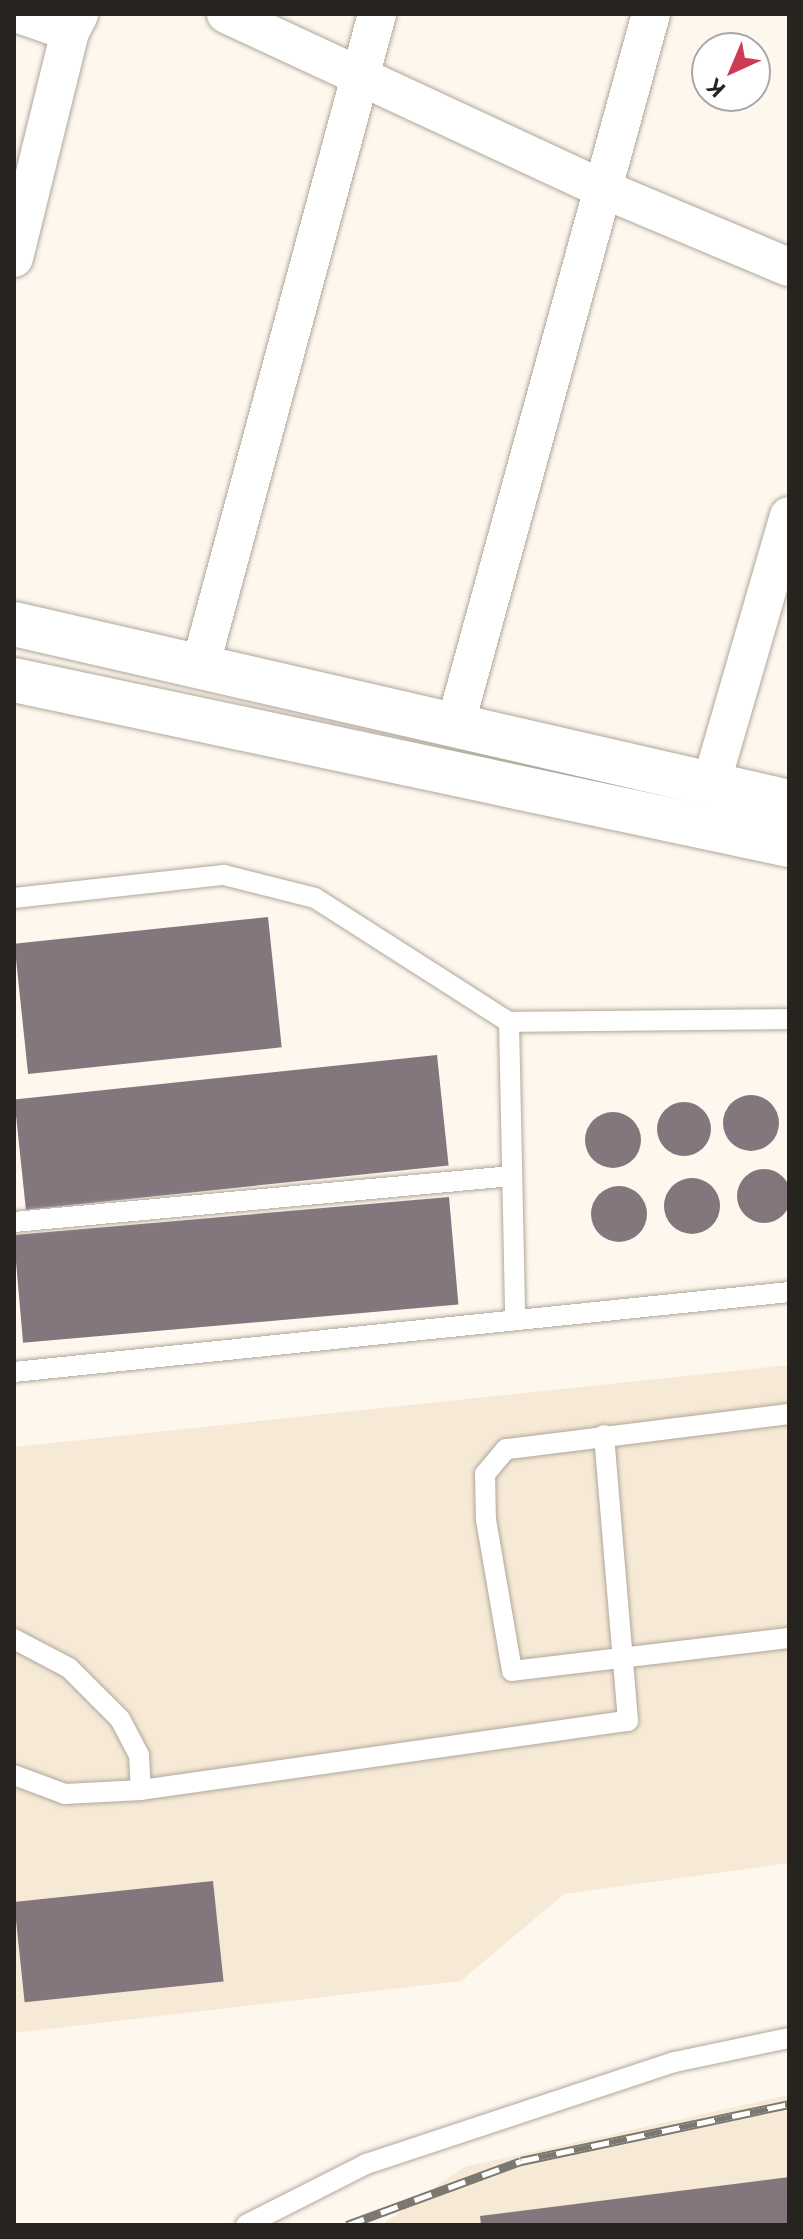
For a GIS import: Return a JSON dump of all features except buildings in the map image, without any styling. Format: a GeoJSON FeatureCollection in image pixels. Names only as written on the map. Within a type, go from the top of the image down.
{"type":"FeatureCollection","features":[{"type":"Feature","properties":{"kind":"main road"},"geometry":{"type":"LineString","coordinates":[[14,624],[789,802]]}},
{"type":"Feature","properties":{"kind":"main road"},"geometry":{"type":"LineString","coordinates":[[14,680],[789,845]]}},
{"type":"Feature","properties":{"kind":"street"},"geometry":{"type":"LineString","coordinates":[[14,258],[74,23],[19,14]]}},
{"type":"Feature","properties":{"kind":"street"},"geometry":{"type":"LineString","coordinates":[[226,14],[603,189],[789,267]]}},
{"type":"Feature","properties":{"kind":"street"},"geometry":{"type":"LineString","coordinates":[[200,667],[377,14]]}},
{"type":"Feature","properties":{"kind":"street"},"geometry":{"type":"LineString","coordinates":[[455,726],[651,14]]}},
{"type":"Feature","properties":{"kind":"street"},"geometry":{"type":"LineString","coordinates":[[711,784],[789,516]]}},
{"type":"Feature","properties":{"kind":"lane"},"geometry":{"type":"LineString","coordinates":[[14,898],[224,875],[315,898],[509,1022],[789,1019]]}},
{"type":"Feature","properties":{"kind":"lane"},"geometry":{"type":"LineString","coordinates":[[509,1022],[515,1320]]}},
{"type":"Feature","properties":{"kind":"lane"},"geometry":{"type":"LineString","coordinates":[[14,1222],[512,1176]]}},
{"type":"Feature","properties":{"kind":"lane"},"geometry":{"type":"LineString","coordinates":[[14,1372],[789,1292]]}},
{"type":"Feature","properties":{"kind":"lane"},"geometry":{"type":"LineString","coordinates":[[789,1414],[506,1449],[485,1474],[486,1520],[512,1671],[789,1638]]}},
{"type":"Feature","properties":{"kind":"lane"},"geometry":{"type":"LineString","coordinates":[[14,1775],[65,1794],[141,1790],[628,1721],[604,1435]]}},
{"type":"Feature","properties":{"kind":"lane"},"geometry":{"type":"LineString","coordinates":[[14,1639],[69,1668],[120,1719],[139,1755],[141,1790]]}},
{"type":"Feature","properties":{"kind":"lane"},"geometry":{"type":"LineString","coordinates":[[246,2225],[366,2164],[675,2062],[789,2038]]}},
{"type":"Feature","properties":{"kind":"shaded area"},"geometry":{"type":"Polygon","coordinates":[[[789,1365],[789,1863],[564,1894],[461,1981],[14,2033],[14,1447],[789,1365]]]}},
{"type":"Feature","properties":{"kind":"shaded area"},"geometry":{"type":"Polygon","coordinates":[[[789,2095],[789,2225],[382,2225],[464,2167],[789,2095]]]}},
{"type":"Feature","properties":{"kind":"railway"},"geometry":{"type":"LineString","coordinates":[[347,2225],[521,2161],[789,2104]]}}]}
